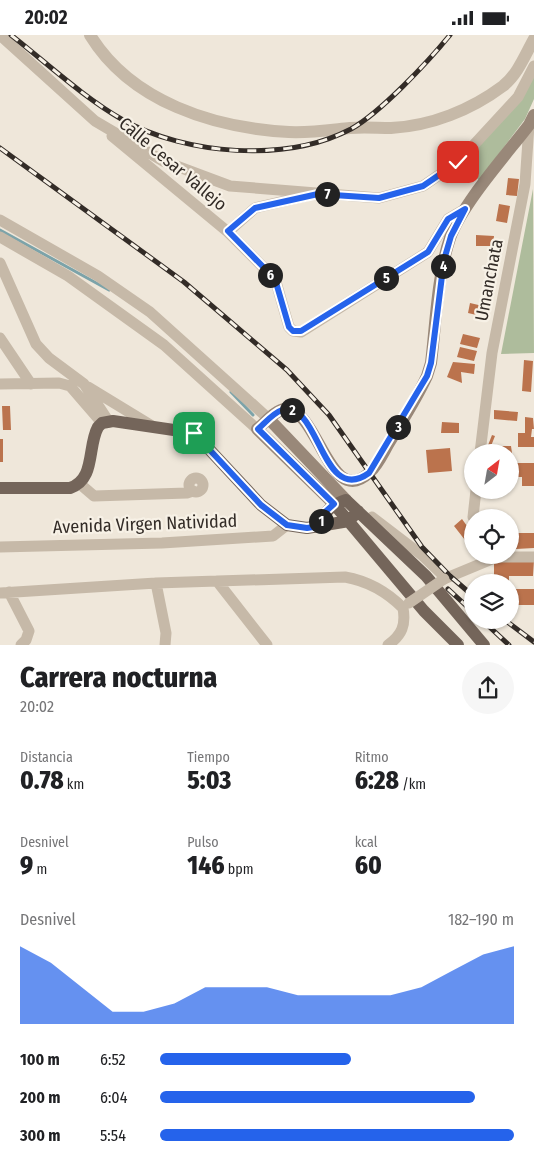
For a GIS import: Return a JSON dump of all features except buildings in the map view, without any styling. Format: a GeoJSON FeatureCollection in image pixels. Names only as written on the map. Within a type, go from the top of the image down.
{"type":"FeatureCollection","features":[{"type":"Feature","properties":{"kind":"main road"},"geometry":{"type":"LineString","coordinates":[[484,645],[426,576],[353,516],[334,504],[258,429],[284,409],[295,411],[306,422],[338,474],[352,480],[362,478],[369,473],[427,376],[431,363],[444,260],[451,236],[465,209],[531,120]]}},
{"type":"Feature","properties":{"kind":"main road"},"geometry":{"type":"LineString","coordinates":[[269,419],[346,500],[353,516],[424,611],[458,645]]}},
{"type":"Feature","properties":{"kind":"main road"},"geometry":{"type":"LineString","coordinates":[[0,488],[70,488],[80,485],[86,478],[95,432],[105,423],[191,432],[196,435],[261,505],[287,525],[302,528],[319,526],[353,516]]}},
{"type":"Feature","properties":{"kind":"main road"},"geometry":{"type":"LineString","coordinates":[[319,526],[324,513],[334,504],[346,500]]}},
{"type":"Feature","properties":{"kind":"street"},"geometry":{"type":"LineString","coordinates":[[0,35],[95,121],[163,161],[230,186],[379,198],[423,186],[458,162],[502,117],[518,97],[534,66]]}},
{"type":"Feature","properties":{"kind":"street"},"geometry":{"type":"LineString","coordinates":[[90,35],[109,61],[122,74],[166,103],[183,110],[235,124],[272,130],[303,132],[401,127],[449,116],[475,105],[504,85],[523,61],[534,39]]}},
{"type":"Feature","properties":{"kind":"street","name":"Umanchata"},"geometry":{"type":"LineString","coordinates":[[481,444],[492,353],[529,184],[531,120]]}},
{"type":"Feature","properties":{"kind":"street","name":"Calle Cesar Vallejo"},"geometry":{"type":"LineString","coordinates":[[95,121],[126,149],[228,231],[275,279],[289,327],[293,331],[301,331],[428,252],[448,219],[465,209]]}},
{"type":"Feature","properties":{"kind":"street"},"geometry":{"type":"LineString","coordinates":[[228,231],[255,208],[318,194]]}},
{"type":"Feature","properties":{"kind":"street"},"geometry":{"type":"LineString","coordinates":[[0,220],[98,276],[150,312],[269,419]]}},
{"type":"Feature","properties":{"kind":"street"},"geometry":{"type":"LineString","coordinates":[[0,237],[68,276],[164,345],[258,429]]}},
{"type":"Feature","properties":{"kind":"street"},"geometry":{"type":"LineString","coordinates":[[0,263],[36,344],[49,358],[84,384],[153,427]]}},
{"type":"Feature","properties":{"kind":"street"},"geometry":{"type":"LineString","coordinates":[[0,338],[32,384]]}},
{"type":"Feature","properties":{"kind":"street"},"geometry":{"type":"LineString","coordinates":[[0,384],[59,383],[70,386],[105,423]]}},
{"type":"Feature","properties":{"kind":"street"},"geometry":{"type":"LineString","coordinates":[[84,384],[105,423]]}},
{"type":"Feature","properties":{"kind":"street"},"geometry":{"type":"LineString","coordinates":[[80,485],[94,496],[187,493],[193,491]]}},
{"type":"Feature","properties":{"kind":"street"},"geometry":{"type":"LineString","coordinates":[[346,500],[360,507],[423,556],[445,578]]}},
{"type":"Feature","properties":{"kind":"street","name":"Avenida Virgen Natividad"},"geometry":{"type":"LineString","coordinates":[[0,547],[162,543],[273,536],[287,525]]}},
{"type":"Feature","properties":{"kind":"street"},"geometry":{"type":"LineString","coordinates":[[519,557],[534,557]]}},
{"type":"Feature","properties":{"kind":"street"},"geometry":{"type":"LineString","coordinates":[[388,645],[399,637],[403,627],[406,606],[445,578],[478,564]]}},
{"type":"Feature","properties":{"kind":"street"},"geometry":{"type":"LineString","coordinates":[[21,645],[26,640],[29,631],[4,593],[156,583],[345,577],[365,580],[406,606]]}},
{"type":"Feature","properties":{"kind":"street"},"geometry":{"type":"LineString","coordinates":[[217,581],[267,645]]}},
{"type":"Feature","properties":{"kind":"street"},"geometry":{"type":"LineString","coordinates":[[156,583],[166,633],[165,645]]}},
{"type":"Feature","properties":{"kind":"green space"},"geometry":{"type":"Polygon","coordinates":[[[534,72],[534,99],[525,119],[479,180],[461,166],[534,72]]]}},
{"type":"Feature","properties":{"kind":"green space"},"geometry":{"type":"Polygon","coordinates":[[[533,189],[534,353],[501,354],[533,189]]]}},
{"type":"Feature","properties":{"kind":"waterway"},"geometry":{"type":"LineString","coordinates":[[0,230],[109,290]]}},
{"type":"Feature","properties":{"kind":"waterway"},"geometry":{"type":"LineString","coordinates":[[231,392],[253,415]]}},
{"type":"Feature","properties":{"kind":"railway"},"geometry":{"type":"LineString","coordinates":[[11,35],[80,91],[123,120],[148,132],[176,141],[236,150],[267,150],[297,147],[325,140],[351,129],[389,99],[417,72],[450,35]]}},
{"type":"Feature","properties":{"kind":"railway"},"geometry":{"type":"LineString","coordinates":[[0,148],[184,282],[287,370],[329,415],[422,547],[464,588]]}},
{"type":"Feature","properties":{"kind":"railway"},"geometry":{"type":"LineString","coordinates":[[448,589],[464,604]]}},
{"type":"Feature","properties":{"kind":"railway"},"geometry":{"type":"LineString","coordinates":[[492,629],[509,645]]}},
{"type":"Feature","properties":{"kind":"railway"},"geometry":{"type":"LineString","coordinates":[[517,629],[534,642]]}},
{"type":"Feature","properties":{"kind":"route"},"geometry":{"type":"LineString","coordinates":[[194,433],[261,505],[287,525],[297,528],[319,526],[324,513],[334,504],[258,429],[276,413],[284,409],[295,411],[306,422],[330,464],[338,474],[347,479],[357,480],[369,473],[376,465],[427,376],[431,363],[444,260],[451,236],[465,209],[448,219],[428,252],[301,331],[293,331],[289,327],[275,279],[228,231],[255,208],[318,194],[379,198],[423,186],[458,162]]}}]}
